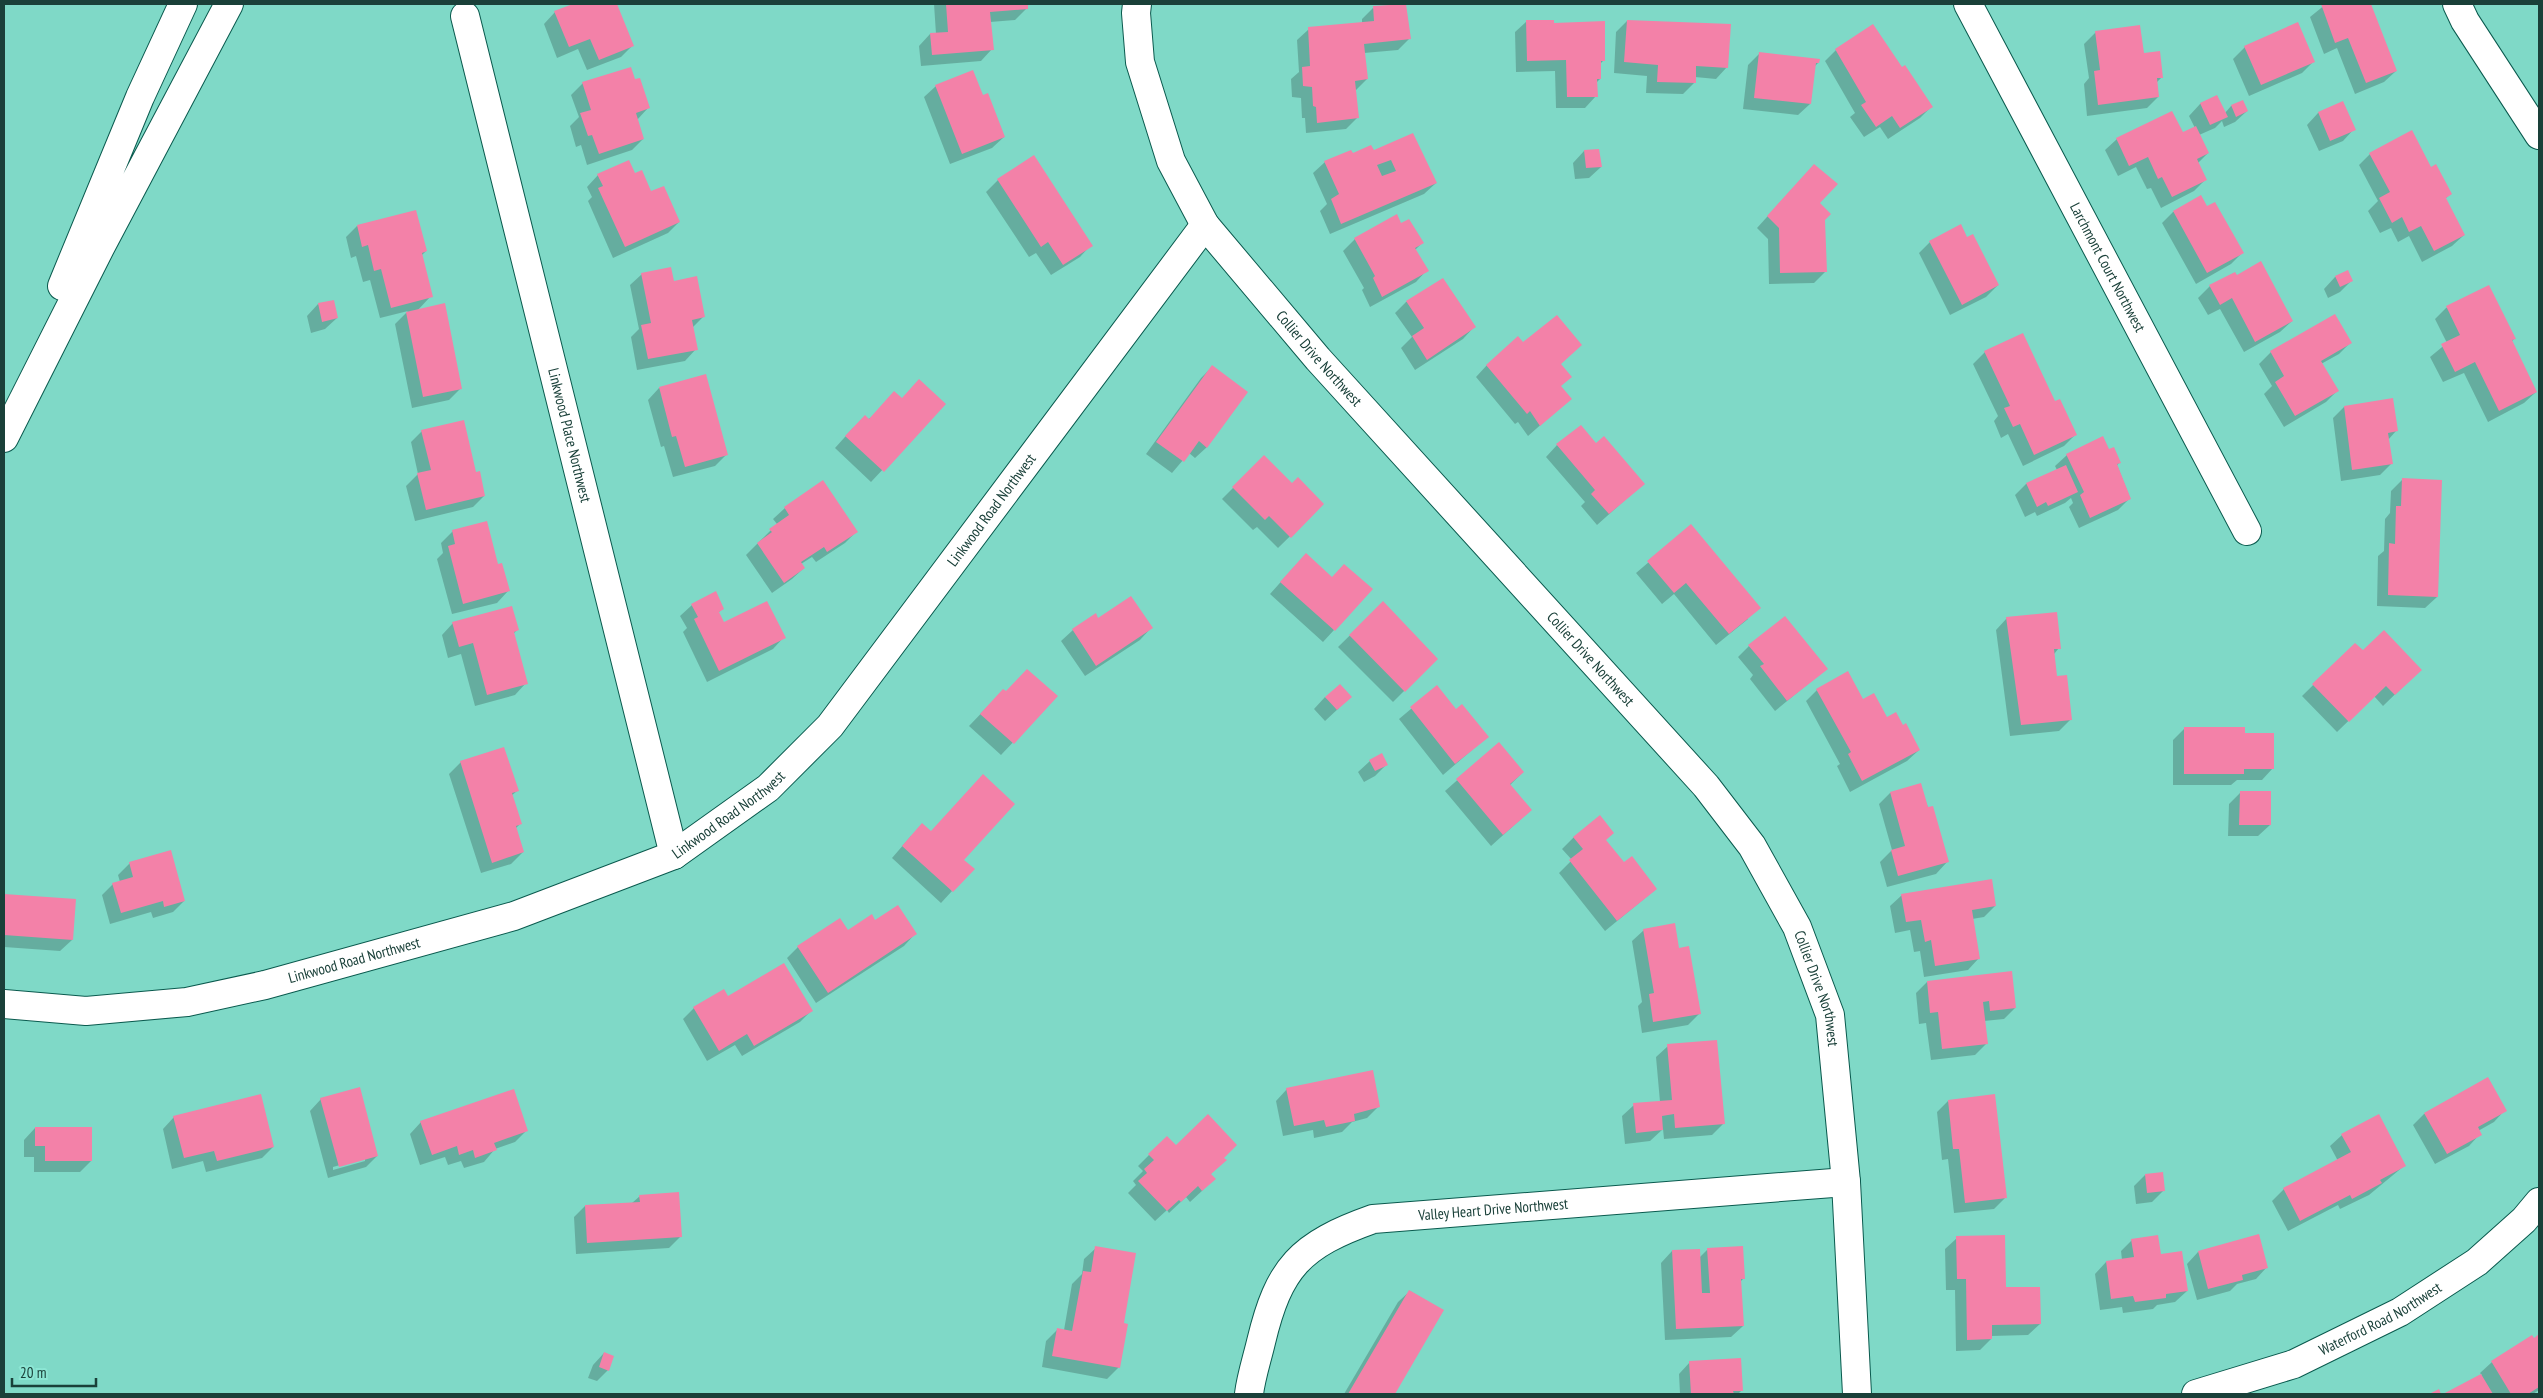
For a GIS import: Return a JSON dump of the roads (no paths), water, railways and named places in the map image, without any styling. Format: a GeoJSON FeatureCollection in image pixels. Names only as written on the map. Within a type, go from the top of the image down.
{"type":"FeatureCollection","features":[{"type":"Feature","properties":{"kind":"main road"},"geometry":{"type":"LineString","coordinates":[[4,431],[116,154],[183,4]]}},
{"type":"Feature","properties":{"kind":"main road"},"geometry":{"type":"LineString","coordinates":[[4,438],[100,248],[229,4]]}},
{"type":"Feature","properties":{"kind":"main road","name":"Collier Drive Northwest"},"geometry":{"type":"LineString","coordinates":[[1137,4],[1136,14],[1140,62],[1171,160],[1205,224],[1318,359],[1706,786],[1752,846],[1797,927],[1830,1015],[1846,1182],[1857,1394]]}},
{"type":"Feature","properties":{"kind":"main road","name":"Larchmont Court Northwest"},"geometry":{"type":"LineString","coordinates":[[1968,4],[2247,531]]}},
{"type":"Feature","properties":{"kind":"main road"},"geometry":{"type":"LineString","coordinates":[[2457,4],[2465,21],[2539,135]]}},
{"type":"Feature","properties":{"kind":"main road","name":"Linkwood Place Northwest"},"geometry":{"type":"LineString","coordinates":[[465,16],[674,855]]}},
{"type":"Feature","properties":{"kind":"main road","name":"Linkwood Road Northwest"},"geometry":{"type":"LineString","coordinates":[[4,1004],[86,1011],[187,1002],[266,985],[514,916],[674,855],[768,788],[830,726],[1205,224]]}},
{"type":"Feature","properties":{"kind":"main road","name":"Valley Heart Drive Northwest"},"geometry":{"type":"LineString","coordinates":[[1249,1394],[1269,1308],[1287,1272],[1306,1253],[1346,1228],[1373,1219],[1846,1182]]}},
{"type":"Feature","properties":{"kind":"main road","name":"Waterford Road Northwest"},"geometry":{"type":"LineString","coordinates":[[2196,1394],[2294,1364],[2400,1312],[2477,1262],[2524,1220],[2539,1202]]}}]}
